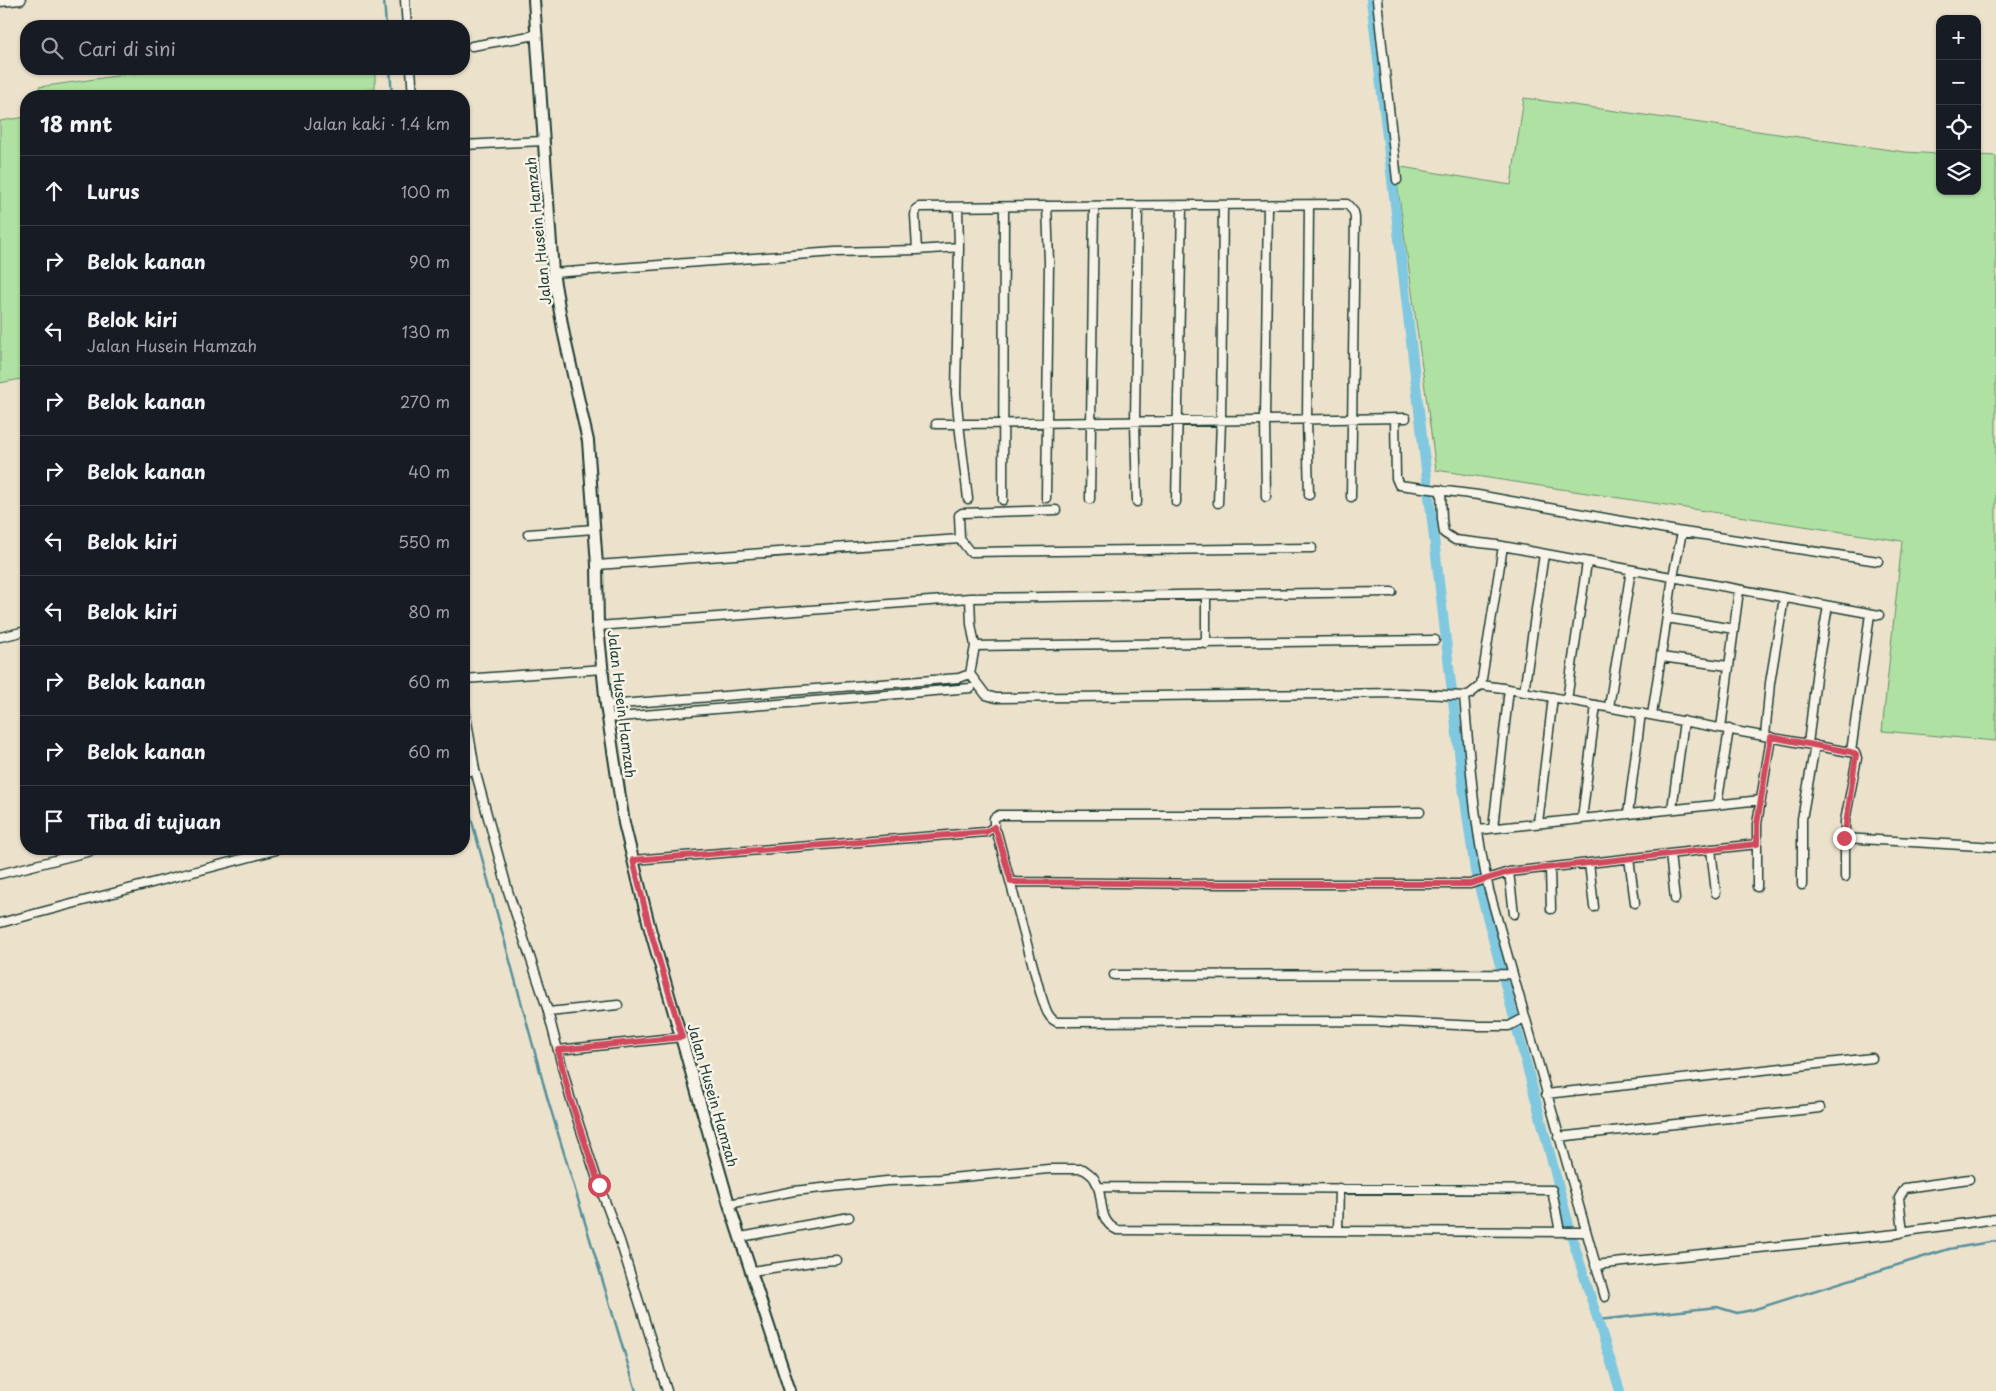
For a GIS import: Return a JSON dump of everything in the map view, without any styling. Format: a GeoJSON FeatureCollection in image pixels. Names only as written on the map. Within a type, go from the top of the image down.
{"type":"FeatureCollection","features":[{"type":"Feature","properties":{"kind":"street"},"geometry":{"type":"LineString","coordinates":[[0,2],[21,0]]}},
{"type":"Feature","properties":{"kind":"street"},"geometry":{"type":"LineString","coordinates":[[405,0],[407,20]]}},
{"type":"Feature","properties":{"kind":"street","name":"Jalan Husein Hamzah"},"geometry":{"type":"LineString","coordinates":[[534,0],[553,273],[564,335],[588,440],[602,670],[607,718],[624,823],[650,929],[729,1204],[790,1391]]}},
{"type":"Feature","properties":{"kind":"street"},"geometry":{"type":"LineString","coordinates":[[1377,0],[1397,180]]}},
{"type":"Feature","properties":{"kind":"street"},"geometry":{"type":"LineString","coordinates":[[472,46],[536,35]]}},
{"type":"Feature","properties":{"kind":"street"},"geometry":{"type":"LineString","coordinates":[[411,75],[412,90]]}},
{"type":"Feature","properties":{"kind":"street"},"geometry":{"type":"LineString","coordinates":[[470,145],[543,141]]}},
{"type":"Feature","properties":{"kind":"street"},"geometry":{"type":"LineString","coordinates":[[917,250],[916,209],[919,207],[1347,204],[1354,212],[1351,497]]}},
{"type":"Feature","properties":{"kind":"street"},"geometry":{"type":"LineString","coordinates":[[1266,497],[1265,420],[1268,205]]}},
{"type":"Feature","properties":{"kind":"street"},"geometry":{"type":"LineString","coordinates":[[1309,205],[1307,420],[1309,494]]}},
{"type":"Feature","properties":{"kind":"street"},"geometry":{"type":"LineString","coordinates":[[1046,498],[1049,262],[1047,206]]}},
{"type":"Feature","properties":{"kind":"street"},"geometry":{"type":"LineString","coordinates":[[1090,499],[1094,206]]}},
{"type":"Feature","properties":{"kind":"street"},"geometry":{"type":"LineString","coordinates":[[1137,502],[1135,422],[1138,206]]}},
{"type":"Feature","properties":{"kind":"street"},"geometry":{"type":"LineString","coordinates":[[1176,502],[1182,206]]}},
{"type":"Feature","properties":{"kind":"street"},"geometry":{"type":"LineString","coordinates":[[1218,503],[1224,206]]}},
{"type":"Feature","properties":{"kind":"street"},"geometry":{"type":"LineString","coordinates":[[958,207],[956,393],[968,499]]}},
{"type":"Feature","properties":{"kind":"street"},"geometry":{"type":"LineString","coordinates":[[1003,500],[1004,207]]}},
{"type":"Feature","properties":{"kind":"street"},"geometry":{"type":"LineString","coordinates":[[553,273],[835,252],[958,247]]}},
{"type":"Feature","properties":{"kind":"street"},"geometry":{"type":"LineString","coordinates":[[1395,418],[1396,478],[1399,485],[1505,499],[1682,532],[1878,561]]}},
{"type":"Feature","properties":{"kind":"street"},"geometry":{"type":"LineString","coordinates":[[936,424],[1003,425],[1406,418]]}},
{"type":"Feature","properties":{"kind":"street"},"geometry":{"type":"LineString","coordinates":[[1438,490],[1444,532],[1456,540],[1503,546],[1879,616]]}},
{"type":"Feature","properties":{"kind":"street"},"geometry":{"type":"LineString","coordinates":[[1056,510],[962,513],[959,515],[960,540],[970,552],[1312,548]]}},
{"type":"Feature","properties":{"kind":"street"},"geometry":{"type":"LineString","coordinates":[[528,534],[594,528]]}},
{"type":"Feature","properties":{"kind":"street"},"geometry":{"type":"LineString","coordinates":[[1652,715],[1666,618],[1682,532]]}},
{"type":"Feature","properties":{"kind":"street"},"geometry":{"type":"LineString","coordinates":[[597,565],[960,540]]}},
{"type":"Feature","properties":{"kind":"street"},"geometry":{"type":"LineString","coordinates":[[1481,685],[1503,546]]}},
{"type":"Feature","properties":{"kind":"street"},"geometry":{"type":"LineString","coordinates":[[1524,692],[1544,554]]}},
{"type":"Feature","properties":{"kind":"street"},"geometry":{"type":"LineString","coordinates":[[1567,700],[1587,562]]}},
{"type":"Feature","properties":{"kind":"street"},"geometry":{"type":"LineString","coordinates":[[1610,707],[1631,570]]}},
{"type":"Feature","properties":{"kind":"street"},"geometry":{"type":"LineString","coordinates":[[1717,805],[1725,729],[1728,666],[1739,590]]}},
{"type":"Feature","properties":{"kind":"street"},"geometry":{"type":"LineString","coordinates":[[598,626],[970,598],[1392,592]]}},
{"type":"Feature","properties":{"kind":"street"},"geometry":{"type":"LineString","coordinates":[[1206,596],[1206,644]]}},
{"type":"Feature","properties":{"kind":"street"},"geometry":{"type":"LineString","coordinates":[[970,598],[970,624],[975,646],[970,674],[986,695],[996,698],[1391,693],[1463,696],[1481,685],[1851,752],[1857,758],[1850,791],[1844,838],[1845,877]]}},
{"type":"Feature","properties":{"kind":"street"},"geometry":{"type":"LineString","coordinates":[[1757,887],[1757,824],[1768,737],[1770,683],[1784,598]]}},
{"type":"Feature","properties":{"kind":"street"},"geometry":{"type":"LineString","coordinates":[[1802,885],[1802,826],[1817,669],[1828,606]]}},
{"type":"Feature","properties":{"kind":"street"},"geometry":{"type":"LineString","coordinates":[[1851,752],[1870,614]]}},
{"type":"Feature","properties":{"kind":"street"},"geometry":{"type":"LineString","coordinates":[[1666,618],[1734,629]]}},
{"type":"Feature","properties":{"kind":"street"},"geometry":{"type":"LineString","coordinates":[[0,637],[20,632]]}},
{"type":"Feature","properties":{"kind":"street"},"geometry":{"type":"LineString","coordinates":[[975,646],[1435,640]]}},
{"type":"Feature","properties":{"kind":"street"},"geometry":{"type":"LineString","coordinates":[[1661,657],[1728,666]]}},
{"type":"Feature","properties":{"kind":"street"},"geometry":{"type":"LineString","coordinates":[[470,679],[602,670]]}},
{"type":"Feature","properties":{"kind":"street"},"geometry":{"type":"LineString","coordinates":[[606,705],[943,680],[959,678],[970,674]]}},
{"type":"Feature","properties":{"kind":"street"},"geometry":{"type":"LineString","coordinates":[[943,680],[943,691]]}},
{"type":"Feature","properties":{"kind":"street"},"geometry":{"type":"LineString","coordinates":[[607,718],[971,688]]}},
{"type":"Feature","properties":{"kind":"street"},"geometry":{"type":"LineString","coordinates":[[1494,828],[1509,689]]}},
{"type":"Feature","properties":{"kind":"street"},"geometry":{"type":"LineString","coordinates":[[712,696],[714,709]]}},
{"type":"Feature","properties":{"kind":"street"},"geometry":{"type":"LineString","coordinates":[[1463,696],[1478,830],[1486,879],[1583,1232],[1604,1297]]}},
{"type":"Feature","properties":{"kind":"street"},"geometry":{"type":"LineString","coordinates":[[1538,823],[1553,697]]}},
{"type":"Feature","properties":{"kind":"street"},"geometry":{"type":"LineString","coordinates":[[1582,819],[1596,705]]}},
{"type":"Feature","properties":{"kind":"street"},"geometry":{"type":"LineString","coordinates":[[1628,814],[1641,713]]}},
{"type":"Feature","properties":{"kind":"street"},"geometry":{"type":"LineString","coordinates":[[1672,809],[1684,721]]}},
{"type":"Feature","properties":{"kind":"street"},"geometry":{"type":"LineString","coordinates":[[470,771],[548,1012],[570,1098],[620,1241],[667,1391]]}},
{"type":"Feature","properties":{"kind":"street"},"geometry":{"type":"LineString","coordinates":[[1478,830],[1761,800]]}},
{"type":"Feature","properties":{"kind":"street"},"geometry":{"type":"LineString","coordinates":[[1420,812],[999,815],[994,818],[994,827],[1011,882],[1040,992],[1049,1015],[1057,1022],[1370,1021],[1508,1026],[1524,1019]]}},
{"type":"Feature","properties":{"kind":"street"},"geometry":{"type":"LineString","coordinates":[[633,860],[986,832],[994,827]]}},
{"type":"Feature","properties":{"kind":"street"},"geometry":{"type":"LineString","coordinates":[[1844,838],[1996,847]]}},
{"type":"Feature","properties":{"kind":"street"},"geometry":{"type":"LineString","coordinates":[[1011,882],[1470,884],[1509,872],[1757,844]]}},
{"type":"Feature","properties":{"kind":"street"},"geometry":{"type":"LineString","coordinates":[[1711,849],[1716,894]]}},
{"type":"Feature","properties":{"kind":"street"},"geometry":{"type":"LineString","coordinates":[[1670,854],[1675,899]]}},
{"type":"Feature","properties":{"kind":"street"},"geometry":{"type":"LineString","coordinates":[[0,874],[75,855]]}},
{"type":"Feature","properties":{"kind":"street"},"geometry":{"type":"LineString","coordinates":[[0,922],[257,855]]}},
{"type":"Feature","properties":{"kind":"street"},"geometry":{"type":"LineString","coordinates":[[1629,858],[1635,903]]}},
{"type":"Feature","properties":{"kind":"street"},"geometry":{"type":"LineString","coordinates":[[1589,863],[1594,906]]}},
{"type":"Feature","properties":{"kind":"street"},"geometry":{"type":"LineString","coordinates":[[1550,868],[1551,909]]}},
{"type":"Feature","properties":{"kind":"street"},"geometry":{"type":"LineString","coordinates":[[1509,872],[1514,914]]}},
{"type":"Feature","properties":{"kind":"street"},"geometry":{"type":"LineString","coordinates":[[1114,974],[1511,974]]}},
{"type":"Feature","properties":{"kind":"street"},"geometry":{"type":"LineString","coordinates":[[548,1012],[618,1005]]}},
{"type":"Feature","properties":{"kind":"street"},"geometry":{"type":"LineString","coordinates":[[558,1050],[682,1037]]}},
{"type":"Feature","properties":{"kind":"street"},"geometry":{"type":"LineString","coordinates":[[1546,1094],[1872,1058]]}},
{"type":"Feature","properties":{"kind":"street"},"geometry":{"type":"LineString","coordinates":[[1558,1137],[1820,1108]]}},
{"type":"Feature","properties":{"kind":"street"},"geometry":{"type":"LineString","coordinates":[[729,1204],[794,1191],[887,1181],[1049,1169],[1083,1169],[1097,1181],[1107,1224],[1117,1230],[1583,1232]]}},
{"type":"Feature","properties":{"kind":"street"},"geometry":{"type":"LineString","coordinates":[[1903,1232],[1900,1198],[1905,1188],[1969,1179]]}},
{"type":"Feature","properties":{"kind":"street"},"geometry":{"type":"LineString","coordinates":[[1098,1188],[1552,1190],[1562,1232]]}},
{"type":"Feature","properties":{"kind":"street"},"geometry":{"type":"LineString","coordinates":[[1338,1230],[1339,1188]]}},
{"type":"Feature","properties":{"kind":"street"},"geometry":{"type":"LineString","coordinates":[[741,1237],[849,1217]]}},
{"type":"Feature","properties":{"kind":"street"},"geometry":{"type":"LineString","coordinates":[[1595,1265],[1903,1232],[1996,1219]]}},
{"type":"Feature","properties":{"kind":"street"},"geometry":{"type":"LineString","coordinates":[[752,1271],[838,1260]]}},
{"type":"Feature","properties":{"kind":"green space"},"geometry":{"type":"Polygon","coordinates":[[[123,75],[375,75],[375,89],[366,90],[39,90],[39,87],[123,75]]]}},
{"type":"Feature","properties":{"kind":"green space"},"geometry":{"type":"Polygon","coordinates":[[[1524,98],[1905,152],[1936,154],[1936,195],[1981,195],[1981,155],[1996,156],[1996,741],[1882,731],[1902,541],[1436,470],[1395,166],[1511,185],[1524,98]]]}},
{"type":"Feature","properties":{"kind":"green space"},"geometry":{"type":"Polygon","coordinates":[[[20,118],[20,379],[0,383],[0,121],[20,118]]]}},
{"type":"Feature","properties":{"kind":"waterway"},"geometry":{"type":"LineString","coordinates":[[384,0],[386,20]]}},
{"type":"Feature","properties":{"kind":"waterway"},"geometry":{"type":"LineString","coordinates":[[1371,0],[1463,786],[1475,871],[1574,1244],[1620,1391]]}},
{"type":"Feature","properties":{"kind":"waterway"},"geometry":{"type":"LineString","coordinates":[[390,75],[392,90]]}},
{"type":"Feature","properties":{"kind":"waterway"},"geometry":{"type":"LineString","coordinates":[[470,814],[547,1097],[636,1391]]}},
{"type":"Feature","properties":{"kind":"waterway"},"geometry":{"type":"LineString","coordinates":[[1598,1320],[1717,1307],[1737,1313],[1949,1249],[1996,1241]]}},
{"type":"Feature","properties":{"kind":"route"},"geometry":{"type":"LineString","coordinates":[[599,1185],[570,1098],[558,1050],[682,1037],[650,929],[633,860],[986,832],[994,827],[1011,882],[1470,884],[1509,872],[1757,844],[1757,824],[1771,737],[1851,752],[1856,755],[1844,838]]}}]}
